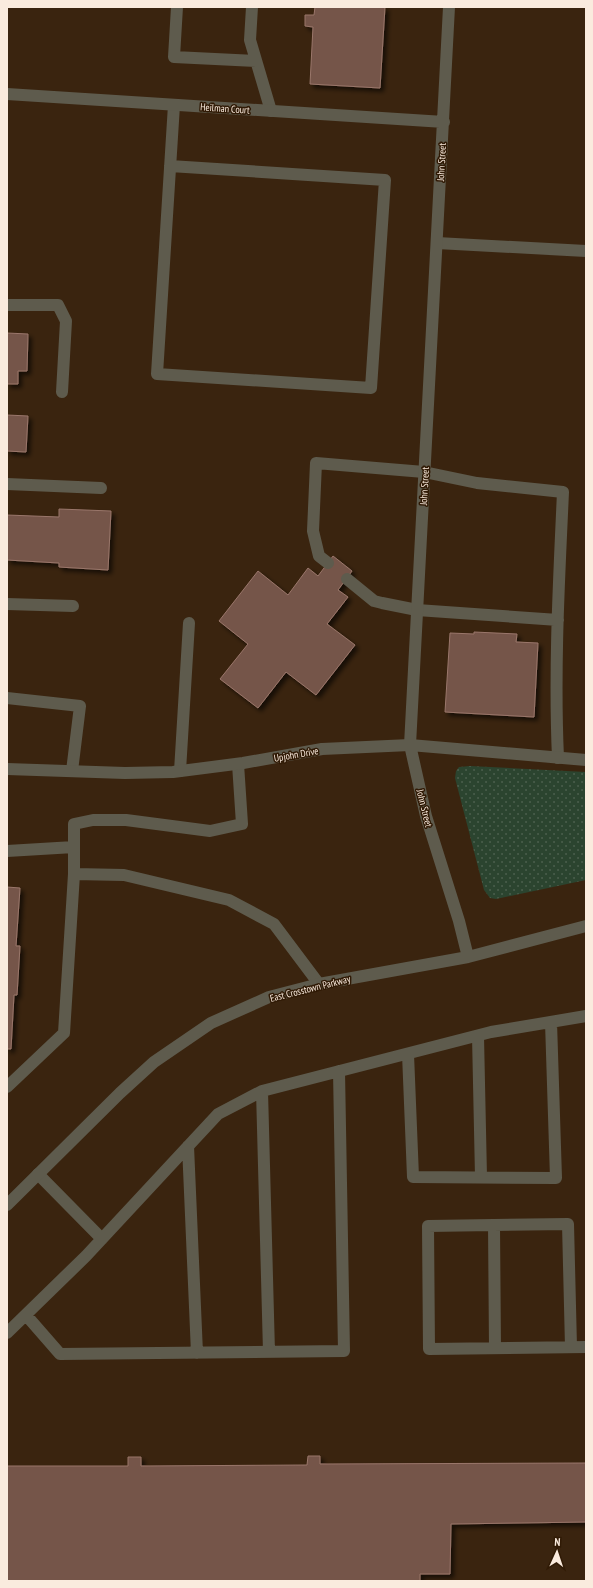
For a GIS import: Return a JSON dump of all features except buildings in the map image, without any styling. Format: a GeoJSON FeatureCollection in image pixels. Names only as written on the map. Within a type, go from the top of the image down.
{"type":"FeatureCollection","features":[{"type":"Feature","properties":{"kind":"street"},"geometry":{"type":"LineString","coordinates":[[177,7],[174,57],[256,62]]}},
{"type":"Feature","properties":{"kind":"street"},"geometry":{"type":"LineString","coordinates":[[252,7],[250,40],[271,111]]}},
{"type":"Feature","properties":{"kind":"street","name":"John Street"},"geometry":{"type":"LineString","coordinates":[[449,7],[410,745],[426,816],[459,921],[468,957]]}},
{"type":"Feature","properties":{"kind":"street","name":"Heilman Court"},"geometry":{"type":"LineString","coordinates":[[7,94],[444,122]]}},
{"type":"Feature","properties":{"kind":"street"},"geometry":{"type":"LineString","coordinates":[[170,166],[385,180],[371,388],[157,374],[170,166],[174,105]]}},
{"type":"Feature","properties":{"kind":"street"},"geometry":{"type":"LineString","coordinates":[[437,243],[586,251]]}},
{"type":"Feature","properties":{"kind":"street"},"geometry":{"type":"LineString","coordinates":[[7,305],[58,304],[66,321],[62,392]]}},
{"type":"Feature","properties":{"kind":"street"},"geometry":{"type":"LineString","coordinates":[[328,563],[319,556],[313,531],[316,463],[424,472],[477,483],[563,492],[556,718],[558,758]]}},
{"type":"Feature","properties":{"kind":"street"},"geometry":{"type":"LineString","coordinates":[[7,484],[101,488]]}},
{"type":"Feature","properties":{"kind":"street"},"geometry":{"type":"LineString","coordinates":[[347,579],[374,601],[417,610],[558,620]]}},
{"type":"Feature","properties":{"kind":"street"},"geometry":{"type":"LineString","coordinates":[[7,604],[73,606]]}},
{"type":"Feature","properties":{"kind":"street"},"geometry":{"type":"LineString","coordinates":[[180,771],[189,623]]}},
{"type":"Feature","properties":{"kind":"street"},"geometry":{"type":"LineString","coordinates":[[7,698],[80,706],[72,771]]}},
{"type":"Feature","properties":{"kind":"street","name":"Upjohn Drive"},"geometry":{"type":"LineString","coordinates":[[7,769],[125,773],[180,771],[238,764],[322,749],[410,745],[586,760]]}},
{"type":"Feature","properties":{"kind":"street"},"geometry":{"type":"LineString","coordinates":[[7,1087],[64,1033],[74,874],[74,824],[93,820],[126,820],[210,832],[242,824],[238,764]]}},
{"type":"Feature","properties":{"kind":"street"},"geometry":{"type":"LineString","coordinates":[[7,851],[74,847]]}},
{"type":"Feature","properties":{"kind":"street"},"geometry":{"type":"LineString","coordinates":[[74,874],[124,875],[229,900],[274,924],[319,984]]}},
{"type":"Feature","properties":{"kind":"street","name":"East Crosstown Parkway"},"geometry":{"type":"LineString","coordinates":[[7,1205],[120,1093],[154,1062],[211,1023],[269,997],[319,984],[468,957],[586,926]]}},
{"type":"Feature","properties":{"kind":"street"},"geometry":{"type":"LineString","coordinates":[[7,1333],[102,1239],[218,1114],[262,1091],[478,1036],[586,1016]]}},
{"type":"Feature","properties":{"kind":"street"},"geometry":{"type":"LineString","coordinates":[[408,1054],[413,1177],[556,1178],[551,1022]]}},
{"type":"Feature","properties":{"kind":"street"},"geometry":{"type":"LineString","coordinates":[[478,1036],[481,1177]]}},
{"type":"Feature","properties":{"kind":"street"},"geometry":{"type":"LineString","coordinates":[[26,1315],[60,1354],[344,1351],[338,1071]]}},
{"type":"Feature","properties":{"kind":"street"},"geometry":{"type":"LineString","coordinates":[[262,1091],[269,1352]]}},
{"type":"Feature","properties":{"kind":"street"},"geometry":{"type":"LineString","coordinates":[[188,1146],[197,1353]]}},
{"type":"Feature","properties":{"kind":"street"},"geometry":{"type":"LineString","coordinates":[[38,1174],[102,1239]]}},
{"type":"Feature","properties":{"kind":"street"},"geometry":{"type":"LineString","coordinates":[[571,1347],[568,1224],[428,1226],[429,1349],[586,1347]]}},
{"type":"Feature","properties":{"kind":"street"},"geometry":{"type":"LineString","coordinates":[[494,1225],[496,1348]]}},
{"type":"Feature","properties":{"kind":"green space"},"geometry":{"type":"Polygon","coordinates":[[[470,766],[586,772],[586,880],[496,899],[490,898],[484,890],[455,778],[456,771],[459,767],[470,766]]]}}]}
